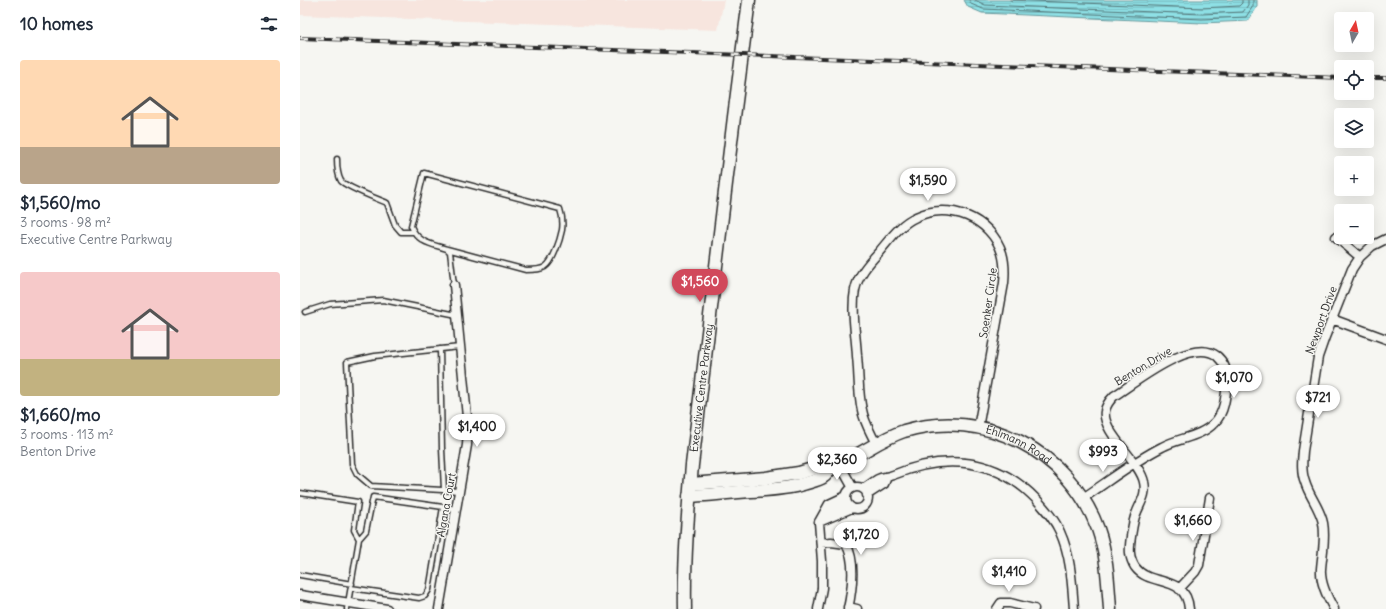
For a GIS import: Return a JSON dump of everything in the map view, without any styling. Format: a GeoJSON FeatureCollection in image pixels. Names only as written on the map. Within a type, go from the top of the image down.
{"type":"FeatureCollection","features":[{"type":"Feature","properties":{"kind":"street","name":"Executive Centre Parkway"},"geometry":{"type":"LineString","coordinates":[[685,609],[684,569],[690,490],[749,0]]}},
{"type":"Feature","properties":{"kind":"street","name":"Soenker Circle"},"geometry":{"type":"LineString","coordinates":[[876,444],[862,410],[854,316],[855,290],[859,278],[867,266],[898,230],[916,216],[942,210],[967,215],[978,221],[990,231],[997,240],[1005,267],[1004,283],[978,428]]}},
{"type":"Feature","properties":{"kind":"street","name":"Newport Drive"},"geometry":{"type":"LineString","coordinates":[[1334,609],[1328,600],[1323,585],[1321,570],[1325,534],[1319,511],[1305,482],[1302,466],[1303,451],[1318,357],[1332,319],[1352,269],[1360,257],[1372,246],[1386,240]]}},
{"type":"Feature","properties":{"kind":"street"},"geometry":{"type":"LineString","coordinates":[[1344,244],[1360,257]]}},
{"type":"Feature","properties":{"kind":"street","name":"Algana Court"},"geometry":{"type":"LineString","coordinates":[[439,609],[468,445],[468,426],[454,285]]}},
{"type":"Feature","properties":{"kind":"street"},"geometry":{"type":"LineString","coordinates":[[1332,319],[1386,339]]}},
{"type":"Feature","properties":{"kind":"street","name":"Benton Drive"},"geometry":{"type":"LineString","coordinates":[[1083,498],[1134,464],[1162,447],[1208,428],[1219,418],[1223,411],[1227,374],[1223,362],[1215,354],[1199,351],[1172,359],[1114,396],[1104,412],[1110,429],[1134,464],[1144,482],[1143,501],[1135,515],[1130,549],[1132,560],[1135,567],[1145,576],[1168,582],[1179,589]]}},
{"type":"Feature","properties":{"kind":"street","name":"Ehlmann Road"},"geometry":{"type":"LineString","coordinates":[[690,490],[772,478],[799,473],[819,467],[835,467],[887,438],[905,431],[926,427],[944,425],[978,428],[998,432],[1014,438],[1051,461],[1065,474],[1083,498],[1092,515],[1103,544],[1106,560],[1110,609]]}},
{"type":"Feature","properties":{"kind":"street"},"geometry":{"type":"LineString","coordinates":[[865,492],[880,478],[887,478],[909,468],[950,462],[972,463],[992,469],[1013,479],[1030,492],[1047,511],[1060,531],[1068,552],[1074,609]]}},
{"type":"Feature","properties":{"kind":"street"},"geometry":{"type":"LineString","coordinates":[[818,609],[822,588],[819,522],[829,504],[848,502],[858,509],[867,502],[865,492],[856,487],[853,488],[835,467]]}},
{"type":"Feature","properties":{"kind":"street"},"geometry":{"type":"LineString","coordinates":[[819,522],[848,502],[850,490],[853,488]]}},
{"type":"Feature","properties":{"kind":"street"},"geometry":{"type":"LineString","coordinates":[[1189,609],[1187,599],[1179,589],[1195,572],[1199,565],[1210,498]]}},
{"type":"Feature","properties":{"kind":"street"},"geometry":{"type":"LineString","coordinates":[[821,543],[846,544],[850,551],[852,575],[851,594],[848,608],[857,609]]}},
{"type":"Feature","properties":{"kind":"street"},"geometry":{"type":"LineString","coordinates":[[300,594],[348,606],[387,609]]}},
{"type":"Feature","properties":{"kind":"street"},"geometry":{"type":"LineString","coordinates":[[997,609],[1002,603],[1010,603],[1034,609]]}},
{"type":"Feature","properties":{"kind":"lane"},"geometry":{"type":"LineString","coordinates":[[337,159],[338,172],[342,181],[351,188],[387,204],[395,225],[401,232],[414,232]]}},
{"type":"Feature","properties":{"kind":"lane"},"geometry":{"type":"LineString","coordinates":[[424,173],[560,209],[562,215],[562,231],[552,260],[545,267],[526,270],[447,249],[424,242],[417,237],[411,226],[424,173]]}},
{"type":"Feature","properties":{"kind":"lane"},"geometry":{"type":"LineString","coordinates":[[447,249],[450,252],[454,285]]}},
{"type":"Feature","properties":{"kind":"lane"},"geometry":{"type":"LineString","coordinates":[[305,312],[330,304],[383,300],[457,315]]}},
{"type":"Feature","properties":{"kind":"lane"},"geometry":{"type":"LineString","coordinates":[[460,491],[371,486],[357,474],[352,464],[347,362],[375,356],[461,347]]}},
{"type":"Feature","properties":{"kind":"lane"},"geometry":{"type":"LineString","coordinates":[[440,349],[444,490]]}},
{"type":"Feature","properties":{"kind":"lane"},"geometry":{"type":"LineString","coordinates":[[348,606],[359,539],[366,531],[373,497],[371,486]]}},
{"type":"Feature","properties":{"kind":"lane"},"geometry":{"type":"LineString","coordinates":[[300,493],[358,502],[354,530],[359,539]]}},
{"type":"Feature","properties":{"kind":"lane"},"geometry":{"type":"LineString","coordinates":[[373,497],[457,510]]}},
{"type":"Feature","properties":{"kind":"lane"},"geometry":{"type":"LineString","coordinates":[[300,575],[419,598],[425,596],[428,590],[443,507]]}},
{"type":"Feature","properties":{"kind":"shaded area"},"geometry":{"type":"Polygon","coordinates":[[[300,0],[724,0],[718,30],[300,15],[300,0]]]}},
{"type":"Feature","properties":{"kind":"water"},"geometry":{"type":"Polygon","coordinates":[[[964,0],[1257,0],[1257,7],[1248,21],[1202,23],[982,13],[968,7],[964,0]]]}},
{"type":"Feature","properties":{"kind":"railway"},"geometry":{"type":"LineString","coordinates":[[300,38],[1334,78]]}},
{"type":"Feature","properties":{"kind":"railway"},"geometry":{"type":"LineString","coordinates":[[1374,78],[1386,78]]}}]}
